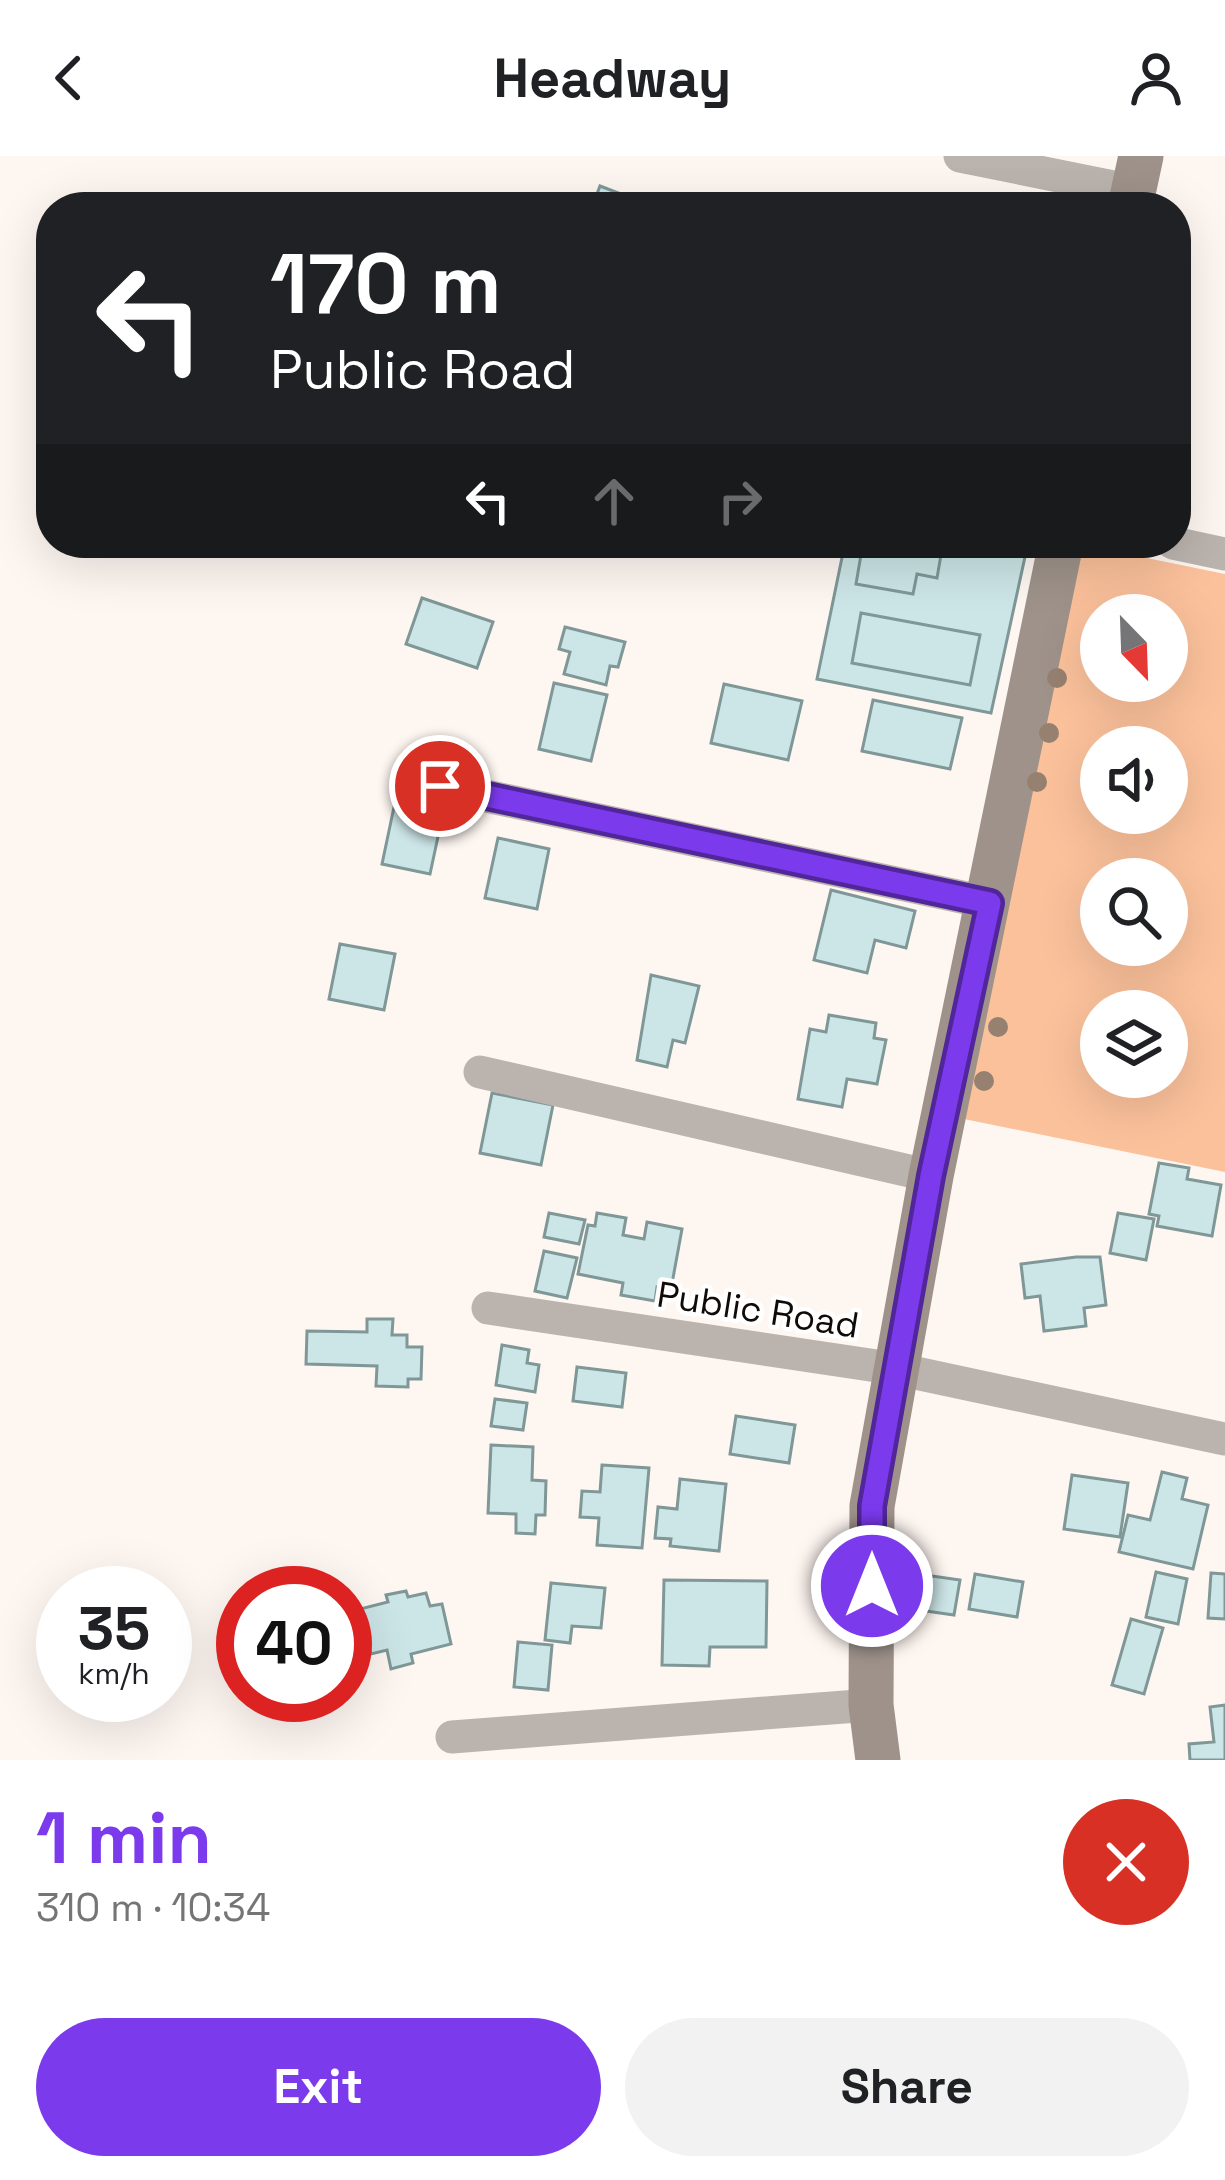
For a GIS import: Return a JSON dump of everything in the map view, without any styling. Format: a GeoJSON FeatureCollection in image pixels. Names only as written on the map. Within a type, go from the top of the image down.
{"type":"FeatureCollection","features":[{"type":"Feature","properties":{"kind":"street"},"geometry":{"type":"LineString","coordinates":[[960,156],[1134,185]]}},
{"type":"Feature","properties":{"kind":"street"},"geometry":{"type":"LineString","coordinates":[[1191,547],[1225,554]]}},
{"type":"Feature","properties":{"kind":"street"},"geometry":{"type":"LineString","coordinates":[[878,1760],[871,1705],[872,1506],[931,1176],[1058,558]]}},
{"type":"Feature","properties":{"kind":"street"},"geometry":{"type":"LineString","coordinates":[[440,786],[990,903]]}},
{"type":"Feature","properties":{"kind":"street"},"geometry":{"type":"LineString","coordinates":[[479,1072],[931,1176]]}},
{"type":"Feature","properties":{"kind":"street","name":"Public Road"},"geometry":{"type":"LineString","coordinates":[[488,1308],[897,1369],[1225,1439]]}},
{"type":"Feature","properties":{"kind":"street"},"geometry":{"type":"LineString","coordinates":[[452,1736],[871,1705]]}},
{"type":"Feature","properties":{"kind":"shaded area"},"geometry":{"type":"Polygon","coordinates":[[[1080,558],[1147,558],[1225,574],[1225,1172],[964,1119],[1080,558]]]}},
{"type":"Feature","properties":{"kind":"building"},"geometry":{"type":"Polygon","coordinates":[[[842,558],[1025,558],[991,713],[817,679],[842,558]]]}},
{"type":"Feature","properties":{"kind":"building"},"geometry":{"type":"Polygon","coordinates":[[[860,558],[940,558],[937,578],[917,574],[913,594],[856,584],[860,558]]]}},
{"type":"Feature","properties":{"kind":"building"},"geometry":{"type":"Polygon","coordinates":[[[422,598],[493,622],[477,668],[406,644],[422,598]]]}},
{"type":"Feature","properties":{"kind":"building"},"geometry":{"type":"Polygon","coordinates":[[[861,613],[980,635],[970,685],[852,663],[861,613]]]}},
{"type":"Feature","properties":{"kind":"building"},"geometry":{"type":"Polygon","coordinates":[[[565,627],[625,642],[618,667],[610,666],[606,685],[564,674],[570,652],[559,649],[565,627]]]}},
{"type":"Feature","properties":{"kind":"building"},"geometry":{"type":"Polygon","coordinates":[[[554,683],[607,695],[591,761],[539,749],[554,683]]]}},
{"type":"Feature","properties":{"kind":"building"},"geometry":{"type":"Polygon","coordinates":[[[724,684],[802,701],[788,760],[711,743],[724,684]]]}},
{"type":"Feature","properties":{"kind":"building"},"geometry":{"type":"Polygon","coordinates":[[[873,700],[962,718],[950,769],[862,751],[873,700]]]}},
{"type":"Feature","properties":{"kind":"building"},"geometry":{"type":"Polygon","coordinates":[[[394,807],[442,818],[430,874],[382,864],[394,807]]]}},
{"type":"Feature","properties":{"kind":"building"},"geometry":{"type":"Polygon","coordinates":[[[498,838],[549,849],[537,909],[485,898],[498,838]]]}},
{"type":"Feature","properties":{"kind":"building"},"geometry":{"type":"Polygon","coordinates":[[[831,890],[915,911],[906,948],[875,940],[867,973],[814,960],[831,890]]]}},
{"type":"Feature","properties":{"kind":"building"},"geometry":{"type":"Polygon","coordinates":[[[340,944],[395,954],[384,1010],[329,999],[340,944]]]}},
{"type":"Feature","properties":{"kind":"building"},"geometry":{"type":"Polygon","coordinates":[[[651,975],[699,986],[685,1043],[673,1040],[667,1067],[637,1060],[651,975]]]}},
{"type":"Feature","properties":{"kind":"building"},"geometry":{"type":"Polygon","coordinates":[[[829,1015],[876,1023],[874,1038],[886,1040],[877,1084],[847,1079],[842,1107],[798,1099],[810,1029],[826,1032],[829,1015]]]}},
{"type":"Feature","properties":{"kind":"building"},"geometry":{"type":"Polygon","coordinates":[[[492,1093],[553,1105],[541,1165],[480,1153],[492,1093]]]}},
{"type":"Feature","properties":{"kind":"building"},"geometry":{"type":"Polygon","coordinates":[[[1159,1163],[1189,1168],[1187,1179],[1221,1185],[1212,1236],[1157,1226],[1159,1216],[1149,1214],[1159,1163]]]}},
{"type":"Feature","properties":{"kind":"building"},"geometry":{"type":"Polygon","coordinates":[[[549,1213],[585,1220],[579,1244],[544,1237],[549,1213]]]}},
{"type":"Feature","properties":{"kind":"building"},"geometry":{"type":"Polygon","coordinates":[[[597,1213],[626,1218],[623,1235],[644,1239],[647,1222],[682,1229],[671,1289],[657,1287],[655,1301],[621,1295],[623,1283],[578,1274],[588,1225],[595,1226],[597,1213]]]}},
{"type":"Feature","properties":{"kind":"building"},"geometry":{"type":"Polygon","coordinates":[[[1118,1213],[1154,1219],[1146,1260],[1110,1253],[1118,1213]]]}},
{"type":"Feature","properties":{"kind":"building"},"geometry":{"type":"Polygon","coordinates":[[[544,1251],[577,1258],[567,1298],[535,1291],[544,1251]]]}},
{"type":"Feature","properties":{"kind":"building"},"geometry":{"type":"Polygon","coordinates":[[[1100,1257],[1106,1305],[1084,1308],[1086,1326],[1044,1331],[1040,1296],[1025,1298],[1021,1264],[1100,1257]]]}},
{"type":"Feature","properties":{"kind":"building"},"geometry":{"type":"Polygon","coordinates":[[[367,1319],[393,1319],[392,1335],[407,1335],[407,1347],[422,1347],[421,1379],[408,1379],[408,1387],[376,1386],[377,1366],[306,1364],[307,1331],[367,1332],[367,1319]]]}},
{"type":"Feature","properties":{"kind":"building"},"geometry":{"type":"Polygon","coordinates":[[[502,1345],[529,1350],[527,1363],[539,1365],[535,1392],[496,1385],[502,1345]]]}},
{"type":"Feature","properties":{"kind":"building"},"geometry":{"type":"Polygon","coordinates":[[[577,1367],[626,1373],[622,1407],[573,1401],[577,1367]]]}},
{"type":"Feature","properties":{"kind":"building"},"geometry":{"type":"Polygon","coordinates":[[[495,1399],[527,1403],[523,1430],[491,1426],[495,1399]]]}},
{"type":"Feature","properties":{"kind":"building"},"geometry":{"type":"Polygon","coordinates":[[[736,1416],[795,1425],[789,1463],[730,1454],[736,1416]]]}},
{"type":"Feature","properties":{"kind":"building"},"geometry":{"type":"Polygon","coordinates":[[[491,1445],[533,1447],[532,1480],[546,1481],[545,1515],[536,1515],[535,1534],[516,1533],[516,1514],[488,1513],[491,1445]]]}},
{"type":"Feature","properties":{"kind":"building"},"geometry":{"type":"Polygon","coordinates":[[[602,1465],[649,1468],[642,1548],[597,1545],[599,1518],[580,1517],[582,1491],[600,1492],[602,1465]]]}},
{"type":"Feature","properties":{"kind":"building"},"geometry":{"type":"Polygon","coordinates":[[[1162,1472],[1187,1478],[1182,1499],[1208,1505],[1193,1569],[1119,1552],[1128,1515],[1150,1520],[1162,1472]]]}},
{"type":"Feature","properties":{"kind":"building"},"geometry":{"type":"Polygon","coordinates":[[[1072,1475],[1128,1483],[1120,1537],[1064,1529],[1072,1475]]]}},
{"type":"Feature","properties":{"kind":"building"},"geometry":{"type":"Polygon","coordinates":[[[680,1479],[726,1484],[719,1551],[670,1546],[671,1539],[655,1538],[658,1507],[677,1509],[680,1479]]]}},
{"type":"Feature","properties":{"kind":"building"},"geometry":{"type":"Polygon","coordinates":[[[1156,1572],[1187,1579],[1178,1624],[1146,1617],[1156,1572]]]}},
{"type":"Feature","properties":{"kind":"building"},"geometry":{"type":"Polygon","coordinates":[[[911,1573],[960,1580],[954,1615],[905,1608],[911,1573]]]}},
{"type":"Feature","properties":{"kind":"building"},"geometry":{"type":"Polygon","coordinates":[[[1211,1573],[1225,1574],[1225,1619],[1208,1618],[1211,1573]]]}},
{"type":"Feature","properties":{"kind":"building"},"geometry":{"type":"Polygon","coordinates":[[[975,1574],[1023,1582],[1017,1617],[969,1609],[975,1574]]]}},
{"type":"Feature","properties":{"kind":"building"},"geometry":{"type":"Polygon","coordinates":[[[664,1580],[767,1581],[766,1647],[710,1647],[709,1666],[662,1665],[664,1580]]]}},
{"type":"Feature","properties":{"kind":"building"},"geometry":{"type":"Polygon","coordinates":[[[551,1583],[605,1588],[601,1628],[572,1626],[570,1643],[545,1640],[551,1583]]]}},
{"type":"Feature","properties":{"kind":"building"},"geometry":{"type":"Polygon","coordinates":[[[426,1593],[430,1606],[442,1604],[451,1644],[411,1654],[413,1663],[391,1669],[387,1650],[372,1654],[372,1606],[388,1602],[386,1595],[426,1593]]]}},
{"type":"Feature","properties":{"kind":"building"},"geometry":{"type":"Polygon","coordinates":[[[1131,1619],[1163,1628],[1144,1694],[1112,1685],[1131,1619]]]}},
{"type":"Feature","properties":{"kind":"building"},"geometry":{"type":"Polygon","coordinates":[[[518,1642],[552,1645],[548,1690],[514,1687],[518,1642]]]}},
{"type":"Feature","properties":{"kind":"building"},"geometry":{"type":"Polygon","coordinates":[[[1225,1705],[1225,1760],[1190,1760],[1189,1744],[1214,1742],[1210,1707],[1225,1705]]]}},
{"type":"Feature","properties":{"kind":"route"},"geometry":{"type":"LineString","coordinates":[[440,786],[990,903],[931,1176],[872,1506],[872,1586]]}}]}
